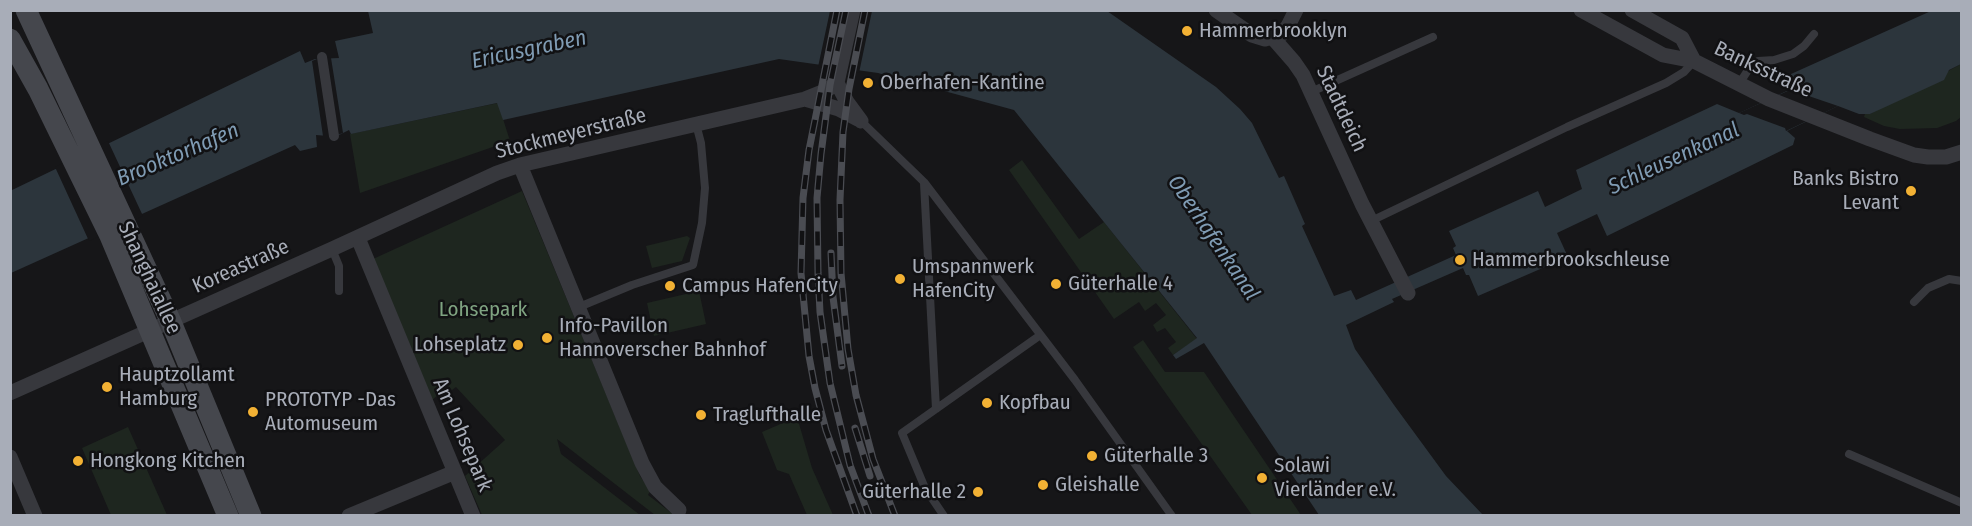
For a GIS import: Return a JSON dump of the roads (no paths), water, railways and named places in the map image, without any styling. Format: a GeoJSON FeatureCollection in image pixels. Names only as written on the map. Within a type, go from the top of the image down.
{"type":"FeatureCollection","features":[{"type":"Feature","properties":{"kind":"main road","name":"Shanghaiallee"},"geometry":{"type":"LineString","coordinates":[[26,10],[73,138],[118,232],[171,322],[251,516]]}},
{"type":"Feature","properties":{"kind":"main road","name":"Shanghaiallee"},"geometry":{"type":"LineString","coordinates":[[10,39],[38,89],[73,138]]}},
{"type":"Feature","properties":{"kind":"main road","name":"Shanghaiallee"},"geometry":{"type":"LineString","coordinates":[[118,232],[150,331],[228,516]]}},
{"type":"Feature","properties":{"kind":"street"},"geometry":{"type":"LineString","coordinates":[[853,10],[837,83],[861,121]]}},
{"type":"Feature","properties":{"kind":"street"},"geometry":{"type":"LineString","coordinates":[[1216,10],[1252,35],[1265,39],[1281,34],[1296,10]]}},
{"type":"Feature","properties":{"kind":"street","name":"Banksstraße"},"geometry":{"type":"LineString","coordinates":[[1581,10],[1663,55],[1694,61],[1769,99],[1914,155],[1946,157],[1962,152]]}},
{"type":"Feature","properties":{"kind":"street","name":"Banksstraße"},"geometry":{"type":"LineString","coordinates":[[1632,10],[1682,38],[1694,61]]}},
{"type":"Feature","properties":{"kind":"street","name":"Stadtdeich"},"geometry":{"type":"LineString","coordinates":[[1273,38],[1294,62],[1311,92],[1362,204],[1404,286]]}},
{"type":"Feature","properties":{"kind":"street"},"geometry":{"type":"LineString","coordinates":[[322,57],[334,136]]}},
{"type":"Feature","properties":{"kind":"street","name":"Stockmeyerstraße"},"geometry":{"type":"LineString","coordinates":[[358,238],[497,173],[520,165],[805,99],[837,83]]}},
{"type":"Feature","properties":{"kind":"street","name":"Stockmeyerstraße"},"geometry":{"type":"LineString","coordinates":[[805,99],[839,109],[861,121]]}},
{"type":"Feature","properties":{"kind":"street"},"geometry":{"type":"LineString","coordinates":[[520,165],[650,479],[655,487],[679,510]]}},
{"type":"Feature","properties":{"kind":"street","name":"Koreastraße"},"geometry":{"type":"LineString","coordinates":[[10,393],[358,238]]}},
{"type":"Feature","properties":{"kind":"street","name":"Am Lohsepark"},"geometry":{"type":"LineString","coordinates":[[358,238],[473,516]]}},
{"type":"Feature","properties":{"kind":"street"},"geometry":{"type":"LineString","coordinates":[[10,457],[35,516]]}},
{"type":"Feature","properties":{"kind":"street"},"geometry":{"type":"LineString","coordinates":[[349,516],[455,472]]}},
{"type":"Feature","properties":{"kind":"lane"},"geometry":{"type":"LineString","coordinates":[[1738,84],[1758,61],[1774,60],[1792,54],[1804,46],[1814,34]]}},
{"type":"Feature","properties":{"kind":"lane"},"geometry":{"type":"LineString","coordinates":[[1311,92],[1433,37]]}},
{"type":"Feature","properties":{"kind":"lane"},"geometry":{"type":"LineString","coordinates":[[1371,221],[1567,127],[1666,83],[1684,72],[1694,61]]}},
{"type":"Feature","properties":{"kind":"lane"},"geometry":{"type":"LineString","coordinates":[[861,121],[924,182],[1075,380],[1172,516]]}},
{"type":"Feature","properties":{"kind":"lane"},"geometry":{"type":"LineString","coordinates":[[579,308],[632,285],[693,264],[702,223],[705,188],[701,143],[696,124]]}},
{"type":"Feature","properties":{"kind":"lane"},"geometry":{"type":"LineString","coordinates":[[924,182],[936,409]]}},
{"type":"Feature","properties":{"kind":"lane"},"geometry":{"type":"LineString","coordinates":[[332,249],[339,266],[339,291]]}},
{"type":"Feature","properties":{"kind":"lane"},"geometry":{"type":"LineString","coordinates":[[1914,302],[1928,288],[1949,279],[1962,281]]}},
{"type":"Feature","properties":{"kind":"lane"},"geometry":{"type":"LineString","coordinates":[[944,516],[925,488],[902,434],[1040,336]]}},
{"type":"Feature","properties":{"kind":"lane"},"geometry":{"type":"LineString","coordinates":[[1849,454],[1962,503]]}},
{"type":"Feature","properties":{"kind":"water"},"geometry":{"type":"Polygon","coordinates":[[[368,11],[1107,11],[1216,87],[1240,109],[1252,123],[1279,178],[1284,176],[1305,224],[1302,226],[1334,296],[1351,290],[1356,300],[1456,255],[1453,248],[1456,246],[1449,231],[1538,191],[1545,207],[1582,189],[1576,170],[1717,104],[1739,113],[1791,89],[1784,85],[1791,74],[1931,11],[1961,11],[1961,64],[1949,70],[1944,80],[1870,114],[1859,114],[1838,106],[1787,131],[1795,138],[1793,145],[1607,236],[1597,214],[1557,233],[1568,257],[1478,296],[1469,275],[1466,275],[1463,268],[1392,299],[1394,302],[1346,325],[1355,349],[1394,405],[1446,476],[1483,515],[1319,515],[1204,343],[1176,359],[1173,355],[1197,338],[1014,110],[878,73],[779,59],[503,120],[497,103],[351,134],[349,130],[339,135],[316,135],[317,147],[300,151],[295,145],[11,273],[10,191],[300,51],[305,63],[315,59],[339,58],[335,41],[373,33],[368,11]]]}},
{"type":"Feature","properties":{"kind":"railway"},"geometry":{"type":"LineString","coordinates":[[837,10],[809,150],[803,198],[801,273],[809,356],[815,388],[826,430],[857,516]]}},
{"type":"Feature","properties":{"kind":"railway"},"geometry":{"type":"LineString","coordinates":[[846,10],[830,85],[821,154],[817,198],[818,273],[820,312],[830,383],[850,465],[869,516]]}},
{"type":"Feature","properties":{"kind":"railway"},"geometry":{"type":"LineString","coordinates":[[865,10],[843,132],[840,200],[841,273],[848,349],[856,395],[873,459],[895,516]]}},
{"type":"Feature","properties":{"kind":"railway"},"geometry":{"type":"LineString","coordinates":[[831,253],[833,297],[842,366]]}},
{"type":"Feature","properties":{"kind":"railway"},"geometry":{"type":"LineString","coordinates":[[855,428],[870,476]]}},
{"type":"Feature","properties":{"kind":"place","name":"Hammerbrooklyn"},"geometry":{"type":"Point","coordinates":[1187,31]}},
{"type":"Feature","properties":{"kind":"place","name":"Oberhafen-Kantine"},"geometry":{"type":"Point","coordinates":[868,83]}},
{"type":"Feature","properties":{"kind":"place","name":"Banks Bistro Levant"},"geometry":{"type":"Point","coordinates":[1911,191]}},
{"type":"Feature","properties":{"kind":"place","name":"Hammerbrookschleuse"},"geometry":{"type":"Point","coordinates":[1460,260]}},
{"type":"Feature","properties":{"kind":"place","name":"Umspannwerk HafenCity"},"geometry":{"type":"Point","coordinates":[900,279]}},
{"type":"Feature","properties":{"kind":"place","name":"Güterhalle 4"},"geometry":{"type":"Point","coordinates":[1056,284]}},
{"type":"Feature","properties":{"kind":"place","name":"Campus HafenCity"},"geometry":{"type":"Point","coordinates":[670,286]}},
{"type":"Feature","properties":{"kind":"place","name":"Info-Pavillon Hannoverscher Bahnhof"},"geometry":{"type":"Point","coordinates":[547,338]}},
{"type":"Feature","properties":{"kind":"place","name":"Lohseplatz"},"geometry":{"type":"Point","coordinates":[518,345]}},
{"type":"Feature","properties":{"kind":"place","name":"Hauptzollamt Hamburg"},"geometry":{"type":"Point","coordinates":[107,387]}},
{"type":"Feature","properties":{"kind":"place","name":"Kopfbau"},"geometry":{"type":"Point","coordinates":[987,403]}},
{"type":"Feature","properties":{"kind":"place","name":"PROTOTYP -Das Automuseum"},"geometry":{"type":"Point","coordinates":[253,412]}},
{"type":"Feature","properties":{"kind":"place","name":"Traglufthalle"},"geometry":{"type":"Point","coordinates":[701,415]}},
{"type":"Feature","properties":{"kind":"place","name":"Güterhalle 3"},"geometry":{"type":"Point","coordinates":[1092,456]}},
{"type":"Feature","properties":{"kind":"place","name":"Hongkong Kitchen"},"geometry":{"type":"Point","coordinates":[78,461]}},
{"type":"Feature","properties":{"kind":"place","name":"Solawi Vierländer e.V."},"geometry":{"type":"Point","coordinates":[1262,478]}},
{"type":"Feature","properties":{"kind":"place","name":"Gleishalle"},"geometry":{"type":"Point","coordinates":[1043,485]}},
{"type":"Feature","properties":{"kind":"place","name":"Güterhalle 2"},"geometry":{"type":"Point","coordinates":[978,492]}},
{"type":"Feature","properties":{"kind":"water label","name":"Ericusgraben"},"geometry":{"type":"Point","coordinates":[529,50]}},
{"type":"Feature","properties":{"kind":"water label","name":"Brooktorhafen"},"geometry":{"type":"Point","coordinates":[178,155]}},
{"type":"Feature","properties":{"kind":"water label","name":"Schleusenkanal"},"geometry":{"type":"Point","coordinates":[1674,159]}},
{"type":"Feature","properties":{"kind":"water label","name":"Oberhafenkanal"},"geometry":{"type":"Point","coordinates":[1213,238]}},
{"type":"Feature","properties":{"kind":"park label","name":"Lohsepark"},"geometry":{"type":"Point","coordinates":[483,310]}}]}
